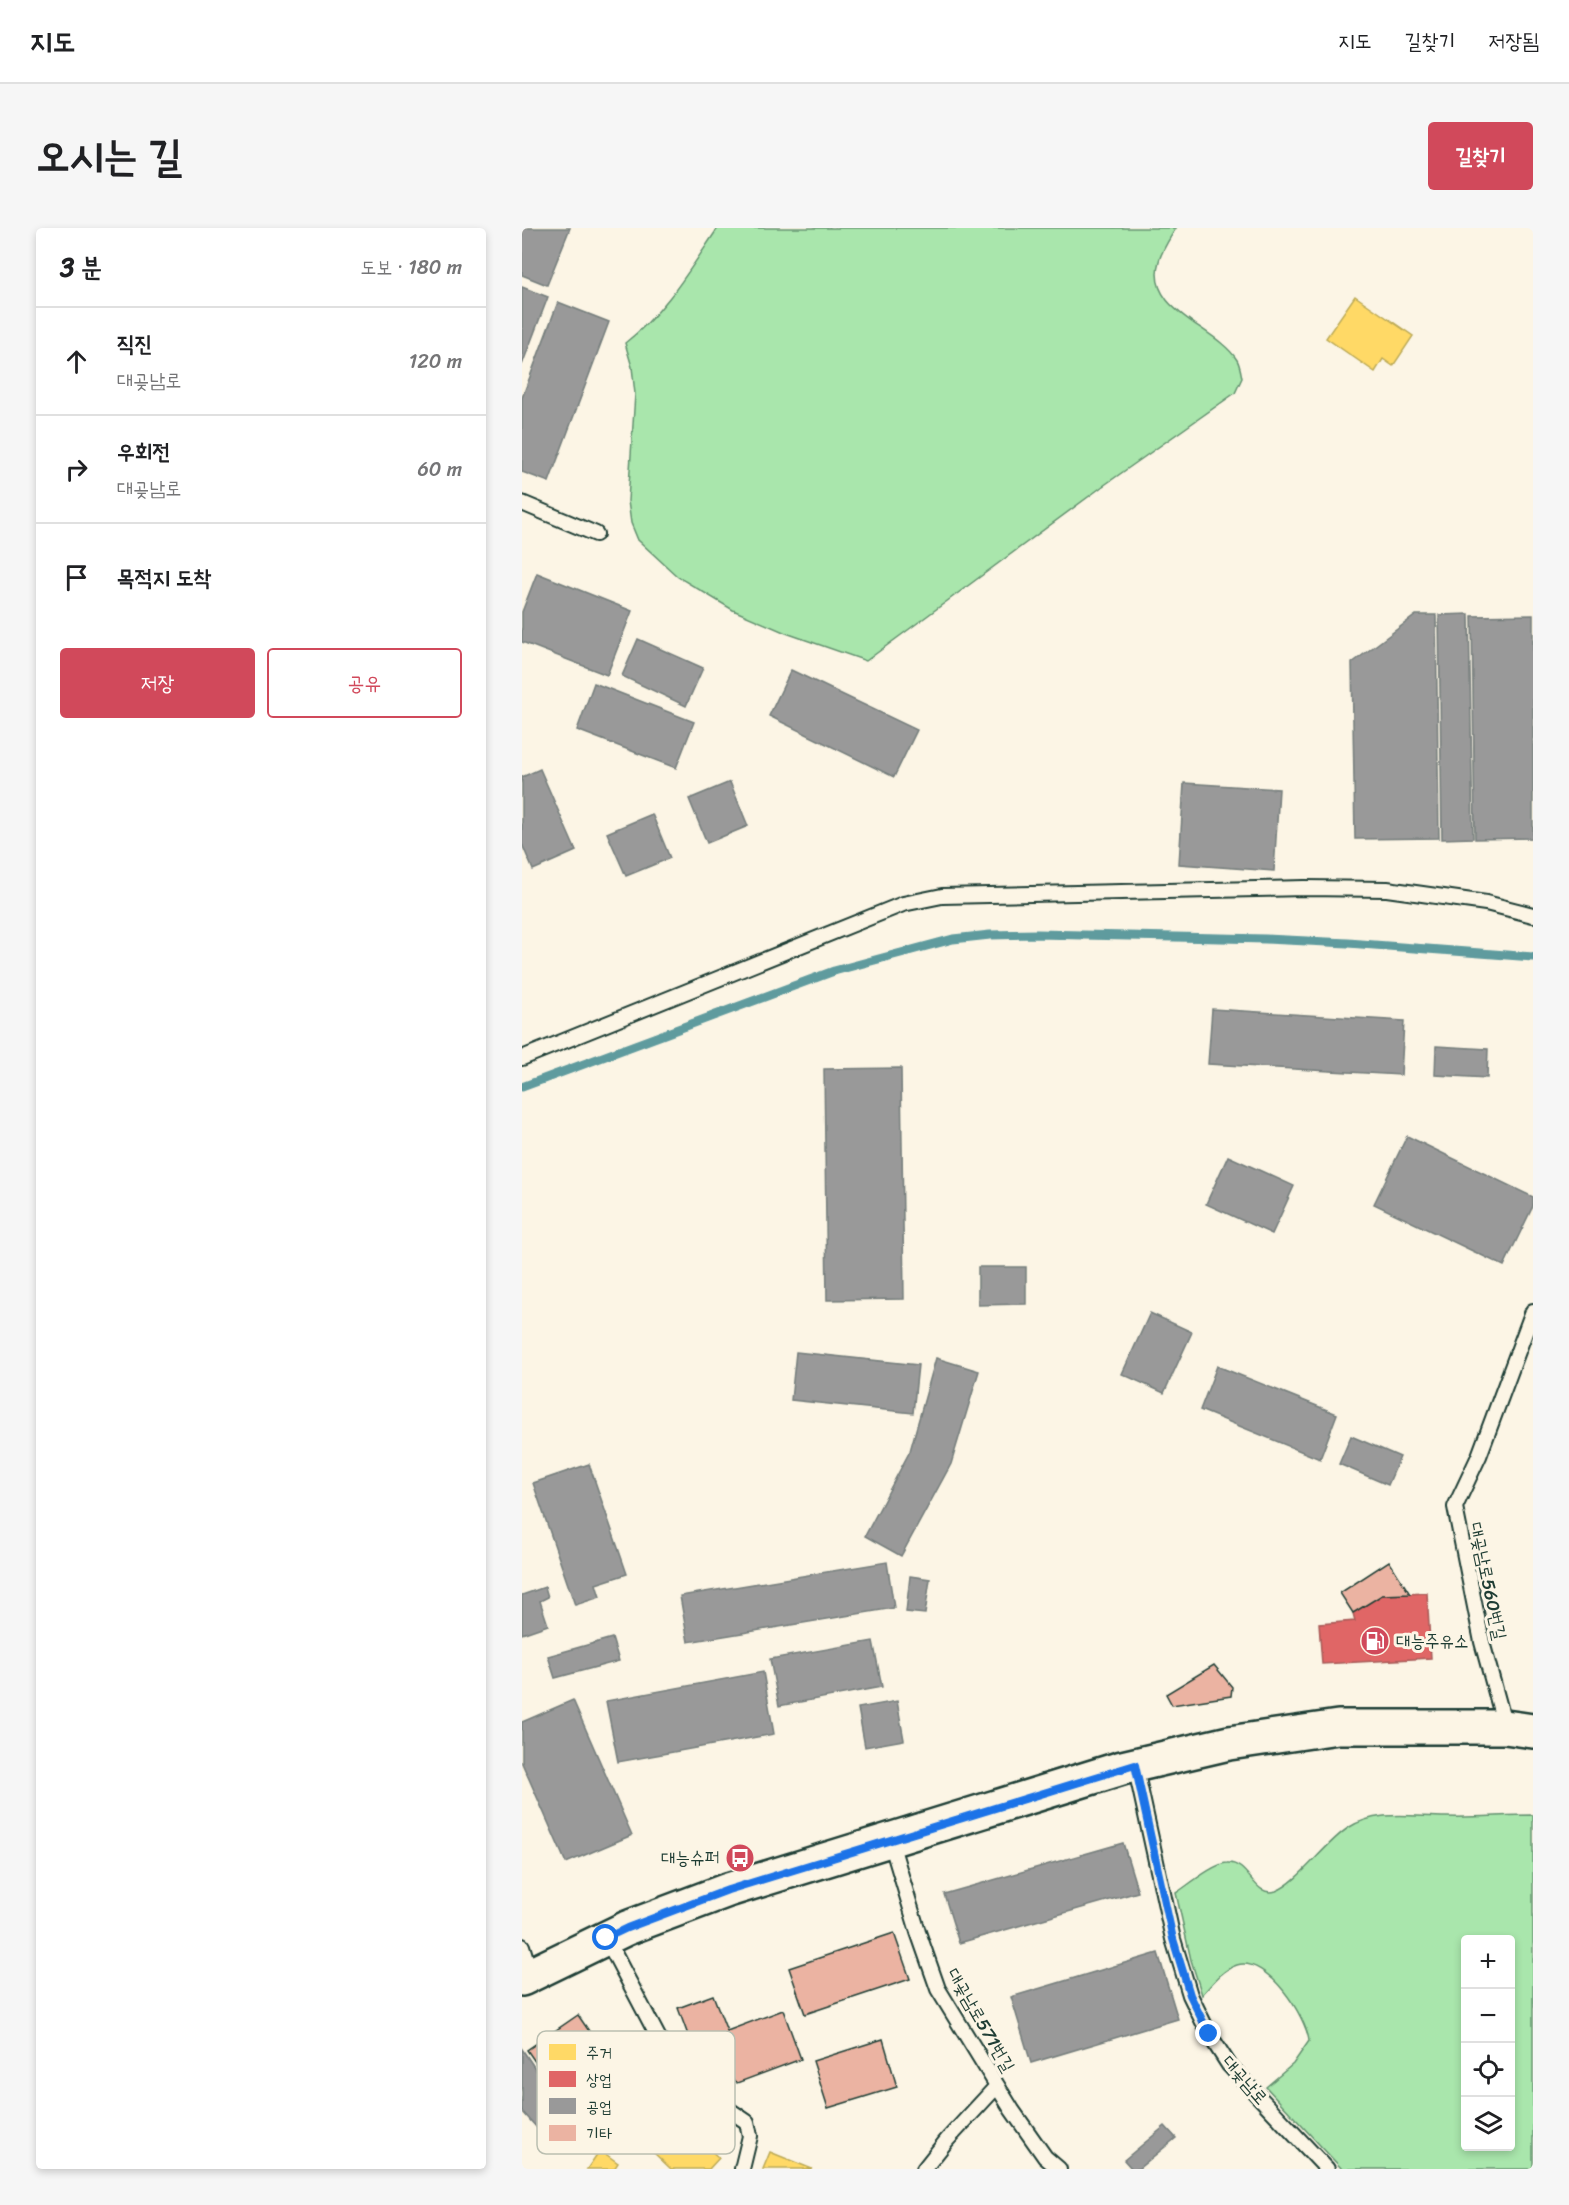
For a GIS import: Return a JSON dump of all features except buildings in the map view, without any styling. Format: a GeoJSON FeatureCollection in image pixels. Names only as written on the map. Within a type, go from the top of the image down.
{"type":"FeatureCollection","features":[{"type":"Feature","properties":{"kind":"street"},"geometry":{"type":"LineString","coordinates":[[525,1967],[728,1890],[1135,1765],[1229,1743],[1338,1727],[1519,1729]]}},
{"type":"Feature","properties":{"kind":"lane"},"geometry":{"type":"LineString","coordinates":[[522,503],[596,534]]}},
{"type":"Feature","properties":{"kind":"lane"},"geometry":{"type":"LineString","coordinates":[[522,1058],[903,904],[942,896],[1304,888],[1387,889],[1486,903],[1533,915]]}},
{"type":"Feature","properties":{"kind":"lane","name":"대곶남로560번길"},"geometry":{"type":"LineString","coordinates":[[1519,1729],[1482,1642],[1455,1507],[1479,1456],[1533,1311]]}},
{"type":"Feature","properties":{"kind":"lane","name":"대곶남로"},"geometry":{"type":"LineString","coordinates":[[1135,1765],[1173,1939],[1190,1995],[1209,2034],[1229,2065],[1327,2169]]}},
{"type":"Feature","properties":{"kind":"lane","name":"대곶남로571번길"},"geometry":{"type":"LineString","coordinates":[[890,1839],[938,1989],[997,2085],[1045,2157],[1059,2169]]}},
{"type":"Feature","properties":{"kind":"lane"},"geometry":{"type":"LineString","coordinates":[[606,1938],[655,2031]]}},
{"type":"Feature","properties":{"kind":"lane"},"geometry":{"type":"LineString","coordinates":[[924,2169],[997,2085]]}},
{"type":"Feature","properties":{"kind":"lane"},"geometry":{"type":"LineString","coordinates":[[735,2114],[747,2122],[750,2136],[742,2169]]}},
{"type":"Feature","properties":{"kind":"green space"},"geometry":{"type":"Polygon","coordinates":[[[718,228],[1176,228],[1159,261],[1157,278],[1162,293],[1185,317],[1227,348],[1238,362],[1242,378],[1235,393],[1103,486],[866,661],[786,633],[733,610],[678,577],[638,540],[631,523],[628,501],[635,394],[632,367],[625,343],[665,304],[718,228]]]}},
{"type":"Feature","properties":{"kind":"green space"},"geometry":{"type":"Polygon","coordinates":[[[1395,1815],[1457,1817],[1533,1815],[1533,2169],[1342,2169],[1266,2087],[1293,2064],[1309,2041],[1301,2017],[1272,1978],[1249,1965],[1237,1965],[1227,1970],[1202,1995],[1191,1960],[1176,1893],[1208,1871],[1227,1863],[1241,1868],[1262,1889],[1268,1892],[1276,1891],[1293,1880],[1339,1835],[1359,1822],[1395,1815]]]}},
{"type":"Feature","properties":{"kind":"waterway"},"geometry":{"type":"LineString","coordinates":[[522,1087],[834,971],[953,939],[1037,934],[1266,939],[1533,957]]}},
{"type":"Feature","properties":{"kind":"place","name":"대능주유소"},"geometry":{"type":"Point","coordinates":[1375,1641]}},
{"type":"Feature","properties":{"kind":"place","name":"대능슈퍼"},"geometry":{"type":"Point","coordinates":[740,1858]}},
{"type":"Feature","properties":{"kind":"route"},"geometry":{"type":"LineString","coordinates":[[606,1938],[728,1890],[1135,1765],[1173,1939],[1190,1995],[1209,2034]]}}]}
